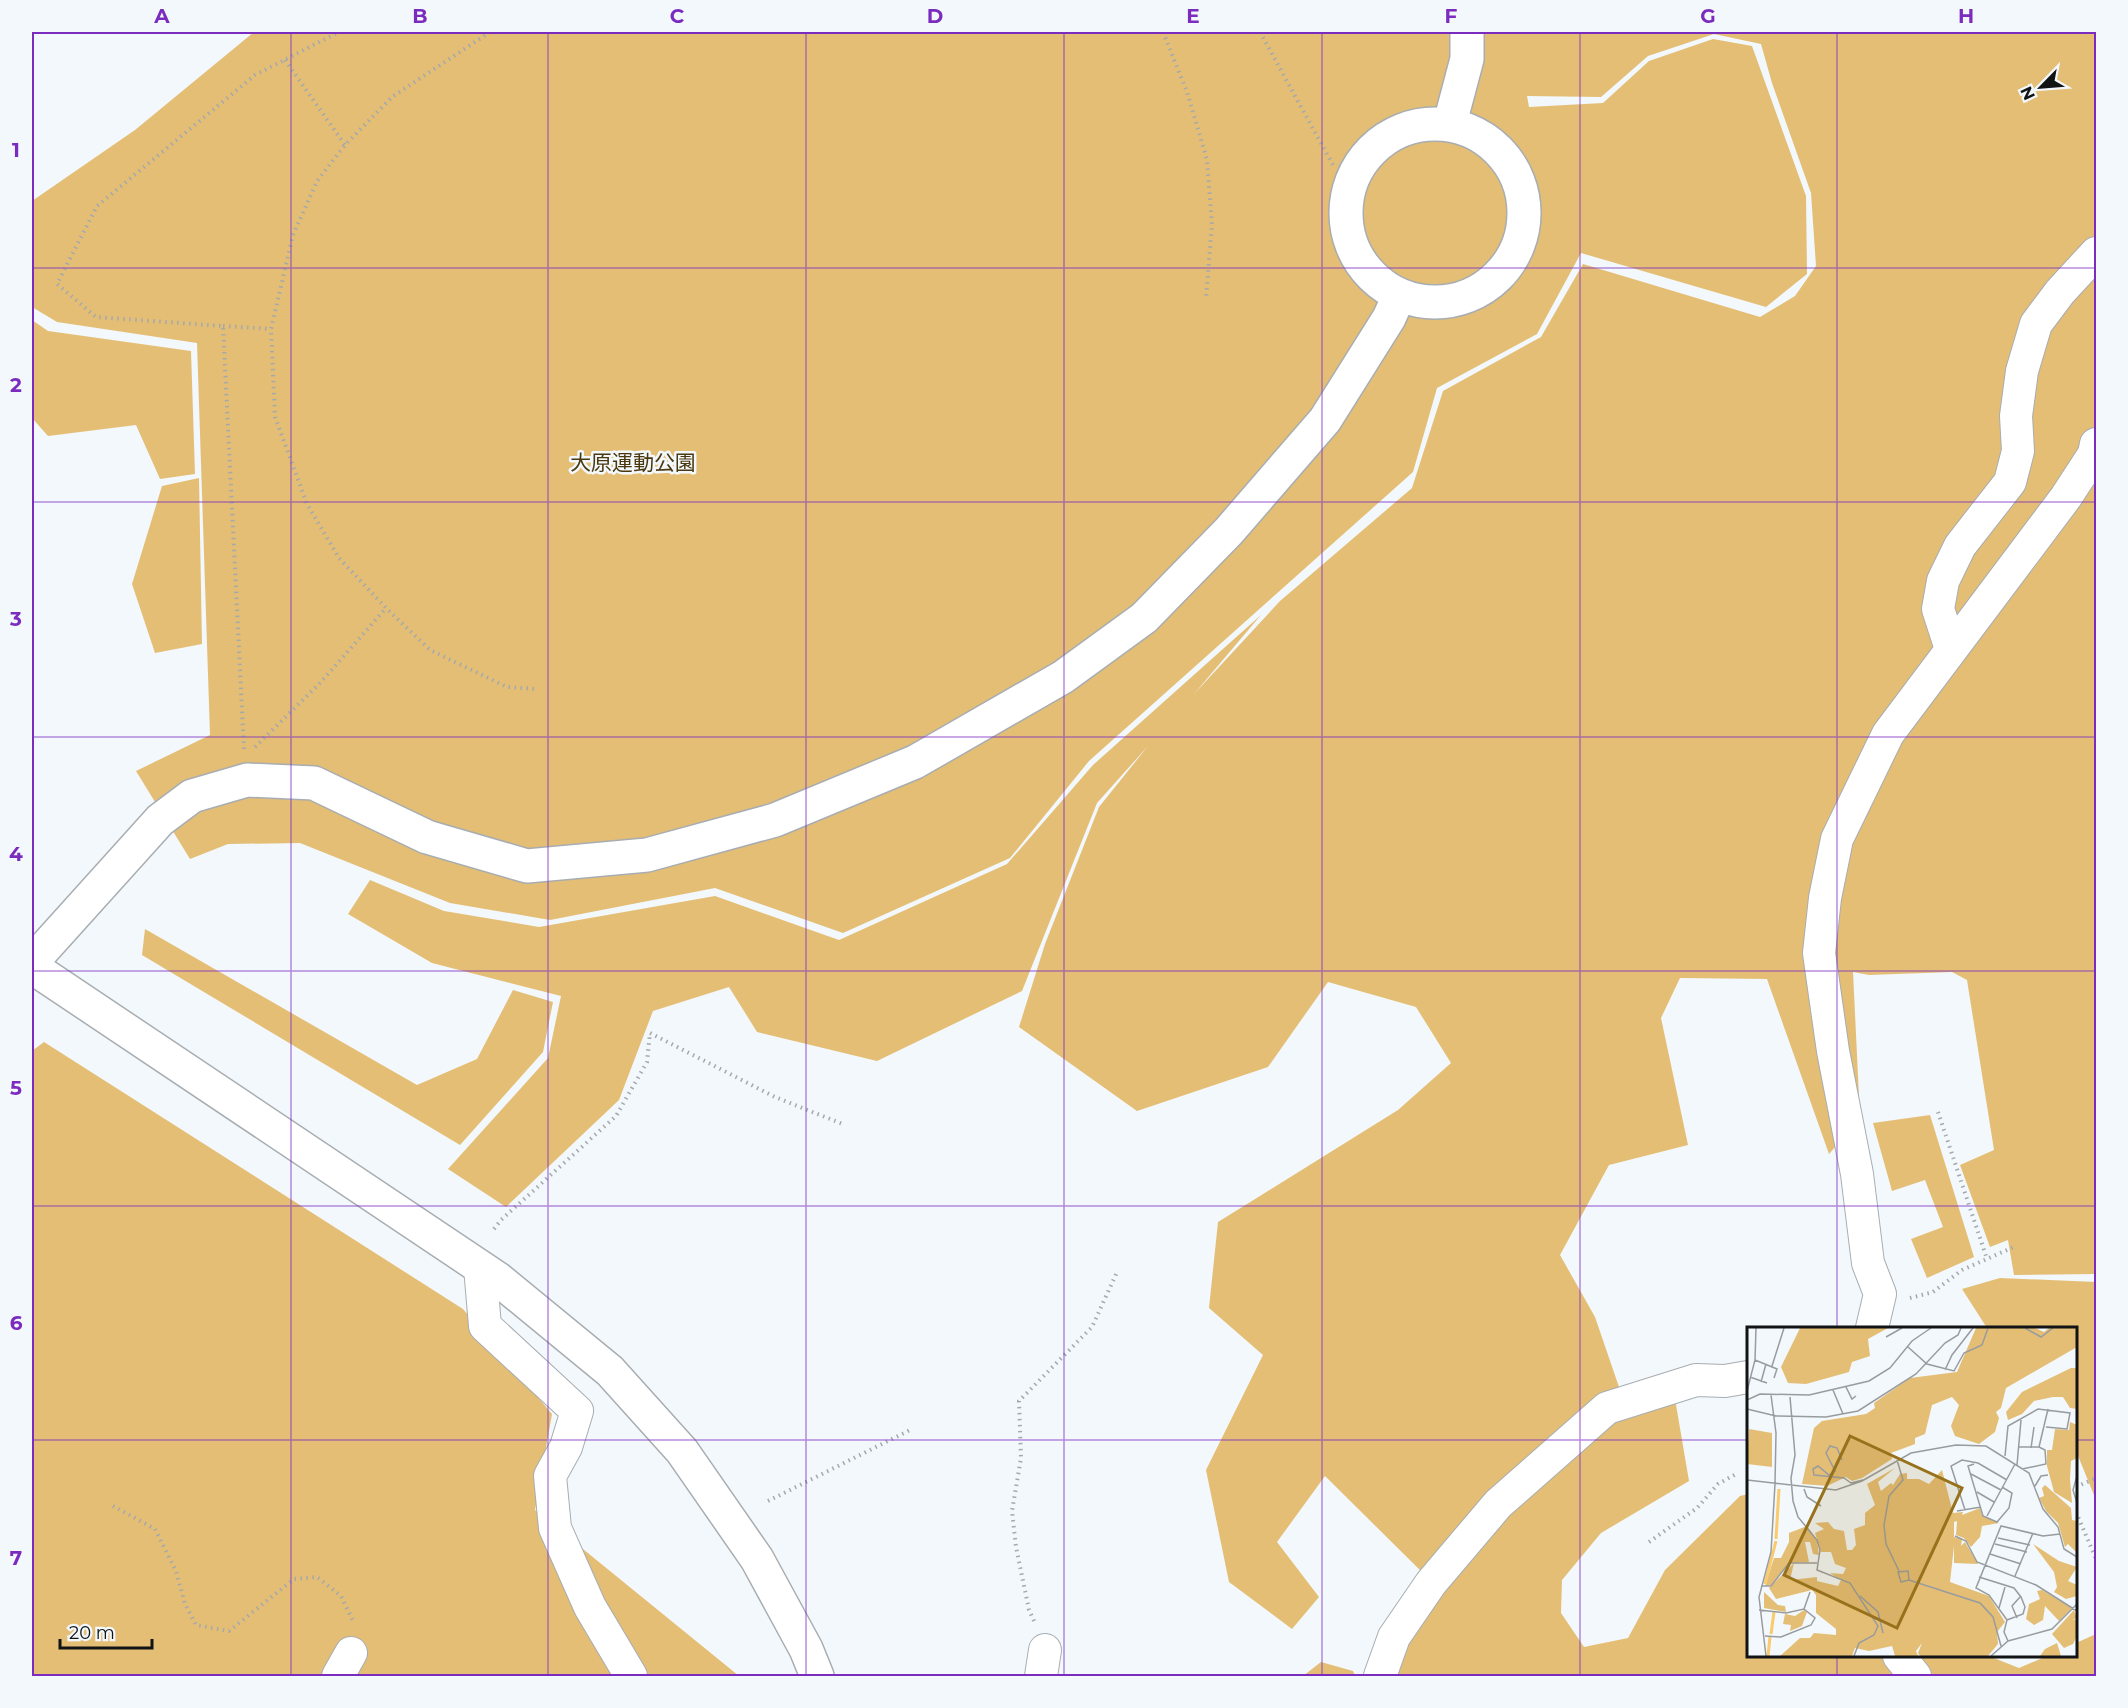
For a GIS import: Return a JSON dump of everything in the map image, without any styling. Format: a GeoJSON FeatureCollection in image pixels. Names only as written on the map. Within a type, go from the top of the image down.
{"type":"FeatureCollection","features":[{"type":"Feature","properties":{"kind":"street"},"geometry":{"type":"LineString","coordinates":[[1450,123],[1467,59],[1467,32]]}},
{"type":"Feature","properties":{"kind":"street"},"geometry":{"type":"LineString","coordinates":[[1450,123],[1480,134],[1504,154],[1520,181],[1525,212],[1520,243],[1505,270],[1481,291],[1452,302],[1421,302],[1399,296],[1367,272],[1351,245],[1345,214],[1350,183],[1365,155],[1389,135],[1419,124],[1450,123]]}},
{"type":"Feature","properties":{"kind":"street"},"geometry":{"type":"LineString","coordinates":[[1951,649],[1938,609],[1943,581],[1960,546],[2010,482],[2018,451],[2016,416],[2022,371],[2036,324],[2060,292],[2097,252]]}},
{"type":"Feature","properties":{"kind":"street"},"geometry":{"type":"LineString","coordinates":[[32,962],[160,820],[192,796],[247,780],[314,783],[427,837],[527,866],[648,855],[775,820],[915,762],[1063,677],[1144,618],[1230,531],[1325,420],[1389,318],[1399,296]]}},
{"type":"Feature","properties":{"kind":"street"},"geometry":{"type":"LineString","coordinates":[[1875,1317],[1880,1294],[1868,1263],[1857,1174],[1833,1051],[1819,953],[1824,898],[1837,839],[1888,734],[2066,497],[2094,454],[2097,444]]}},
{"type":"Feature","properties":{"kind":"street"},"geometry":{"type":"LineString","coordinates":[[32,967],[498,1279],[610,1371],[682,1451],[757,1559],[806,1649],[818,1677]]}},
{"type":"Feature","properties":{"kind":"street"},"geometry":{"type":"LineString","coordinates":[[480,1267],[485,1326],[577,1411],[566,1447],[550,1476],[555,1528],[590,1607],[631,1677]]}},
{"type":"Feature","properties":{"kind":"street"},"geometry":{"type":"LineString","coordinates":[[1380,1677],[1394,1637],[1431,1583],[1498,1504],[1607,1408],[1696,1380],[1725,1381],[1747,1377]]}},
{"type":"Feature","properties":{"kind":"street"},"geometry":{"type":"LineString","coordinates":[[1900,1657],[1915,1677]]}},
{"type":"Feature","properties":{"kind":"path"},"geometry":{"type":"LineString","coordinates":[[271,329],[96,317],[57,284],[97,206],[255,75],[339,32]]}},
{"type":"Feature","properties":{"kind":"path"},"geometry":{"type":"LineString","coordinates":[[490,32],[392,98],[345,145],[317,181],[293,235],[271,329],[275,417],[307,504],[339,558],[386,608],[430,650],[507,687],[536,689]]}},
{"type":"Feature","properties":{"kind":"path"},"geometry":{"type":"LineString","coordinates":[[1163,32],[1187,92],[1207,160],[1212,224],[1206,298]]}},
{"type":"Feature","properties":{"kind":"path"},"geometry":{"type":"LineString","coordinates":[[1260,32],[1334,167]]}},
{"type":"Feature","properties":{"kind":"path"},"geometry":{"type":"LineString","coordinates":[[284,60],[345,145]]}},
{"type":"Feature","properties":{"kind":"path"},"geometry":{"type":"LineString","coordinates":[[224,326],[244,759]]}},
{"type":"Feature","properties":{"kind":"path"},"geometry":{"type":"LineString","coordinates":[[252,750],[319,684],[386,608]]}},
{"type":"Feature","properties":{"kind":"path"},"geometry":{"type":"LineString","coordinates":[[494,1229],[616,1116],[648,1062],[650,1033],[775,1097],[845,1125]]}},
{"type":"Feature","properties":{"kind":"path"},"geometry":{"type":"LineString","coordinates":[[1938,1112],[1987,1258]]}},
{"type":"Feature","properties":{"kind":"path"},"geometry":{"type":"LineString","coordinates":[[1875,1317],[1933,1292],[1962,1270],[2016,1246]]}},
{"type":"Feature","properties":{"kind":"path"},"geometry":{"type":"LineString","coordinates":[[1043,1663],[1016,1547],[1012,1511],[1021,1458],[1019,1401],[1092,1328],[1118,1270]]}},
{"type":"Feature","properties":{"kind":"path"},"geometry":{"type":"LineString","coordinates":[[768,1501],[910,1430]]}},
{"type":"Feature","properties":{"kind":"path"},"geometry":{"type":"LineString","coordinates":[[1648,1542],[1697,1508],[1718,1484],[1738,1473]]}},
{"type":"Feature","properties":{"kind":"path"},"geometry":{"type":"LineString","coordinates":[[2077,1487],[2097,1478]]}},
{"type":"Feature","properties":{"kind":"path"},"geometry":{"type":"LineString","coordinates":[[113,1506],[155,1529],[176,1571],[185,1605],[196,1625],[229,1631],[294,1579],[316,1577],[341,1596],[354,1623],[356,1639],[345,1665]]}},
{"type":"Feature","properties":{"kind":"path"},"geometry":{"type":"LineString","coordinates":[[2077,1514],[2097,1559]]}},
{"type":"Feature","properties":{"kind":"green space","name":"大原運動公園"},"geometry":{"type":"Polygon","coordinates":[[[254,32],[2096,32],[2096,1274],[2014,1275],[2008,1240],[1990,1247],[1960,1165],[1994,1150],[1967,980],[1952,972],[1869,975],[1853,972],[1860,1118],[1829,1154],[1767,979],[1680,978],[1661,1018],[1688,1145],[1609,1165],[1560,1255],[1595,1317],[1620,1390],[1423,1573],[1325,1476],[1277,1542],[1319,1597],[1292,1629],[1229,1582],[1206,1470],[1263,1355],[1209,1308],[1218,1222],[1398,1110],[1451,1063],[1416,1007],[1328,982],[1268,1067],[1137,1111],[1019,1027],[1045,944],[1099,807],[1148,746],[1097,803],[1022,991],[877,1061],[757,1032],[729,987],[653,1011],[619,1100],[506,1207],[448,1169],[548,1058],[561,996],[432,963],[348,914],[370,880],[444,911],[539,927],[715,896],[839,940],[1007,864],[1093,765],[1261,615],[1194,694],[1280,601],[1412,488],[1443,391],[1541,337],[1583,264],[1760,317],[1795,296],[1816,266],[1811,193],[1772,83],[1761,44],[1714,34],[1648,56],[1601,97],[1527,96],[1529,107],[1603,103],[1649,61],[1713,39],[1752,46],[1806,196],[1807,274],[1766,307],[1581,253],[1537,334],[1437,388],[1413,472],[1089,761],[1010,858],[843,933],[715,888],[550,920],[450,903],[300,843],[228,844],[190,859],[136,771],[210,735],[197,343],[57,322],[32,307],[32,201],[135,130],[254,32]]]}},
{"type":"Feature","properties":{"kind":"green space"},"geometry":{"type":"Polygon","coordinates":[[[32,320],[48,331],[191,351],[195,474],[160,479],[136,425],[48,436],[32,418],[32,320]]]}},
{"type":"Feature","properties":{"kind":"green space"},"geometry":{"type":"Polygon","coordinates":[[[199,478],[202,644],[155,653],[132,584],[162,486],[199,478]]]}},
{"type":"Feature","properties":{"kind":"green space"},"geometry":{"type":"Polygon","coordinates":[[[145,929],[417,1085],[477,1059],[513,990],[553,1002],[543,1052],[460,1145],[142,955],[145,929]]]}},
{"type":"Feature","properties":{"kind":"green space"},"geometry":{"type":"Polygon","coordinates":[[[44,1042],[463,1309],[552,1414],[535,1510],[739,1676],[32,1676],[32,1051],[44,1042]]]}},
{"type":"Feature","properties":{"kind":"green space"},"geometry":{"type":"Polygon","coordinates":[[[1930,1115],[1974,1257],[1927,1278],[1911,1239],[1943,1227],[1925,1180],[1892,1191],[1873,1123],[1930,1115]]]}},
{"type":"Feature","properties":{"kind":"green space"},"geometry":{"type":"Polygon","coordinates":[[[2000,1278],[2096,1282],[2096,1500],[2077,1453],[2077,1327],[1986,1327],[1962,1289],[2000,1278]]]}},
{"type":"Feature","properties":{"kind":"green space"},"geometry":{"type":"Polygon","coordinates":[[[1674,1393],[1689,1481],[1601,1533],[1562,1580],[1561,1613],[1584,1647],[1628,1638],[1665,1570],[1740,1496],[1747,1494],[1747,1657],[1892,1657],[1907,1676],[1388,1676],[1399,1638],[1503,1509],[1609,1411],[1674,1393]]]}},
{"type":"Feature","properties":{"kind":"green space"},"geometry":{"type":"Polygon","coordinates":[[[2096,1634],[2096,1676],[1932,1676],[1919,1658],[1992,1657],[2019,1668],[2045,1657],[2077,1657],[2077,1643],[2096,1634]]]}},
{"type":"Feature","properties":{"kind":"green space"},"geometry":{"type":"Polygon","coordinates":[[[1321,1662],[1353,1671],[1355,1676],[1303,1676],[1321,1662]]]}}]}
